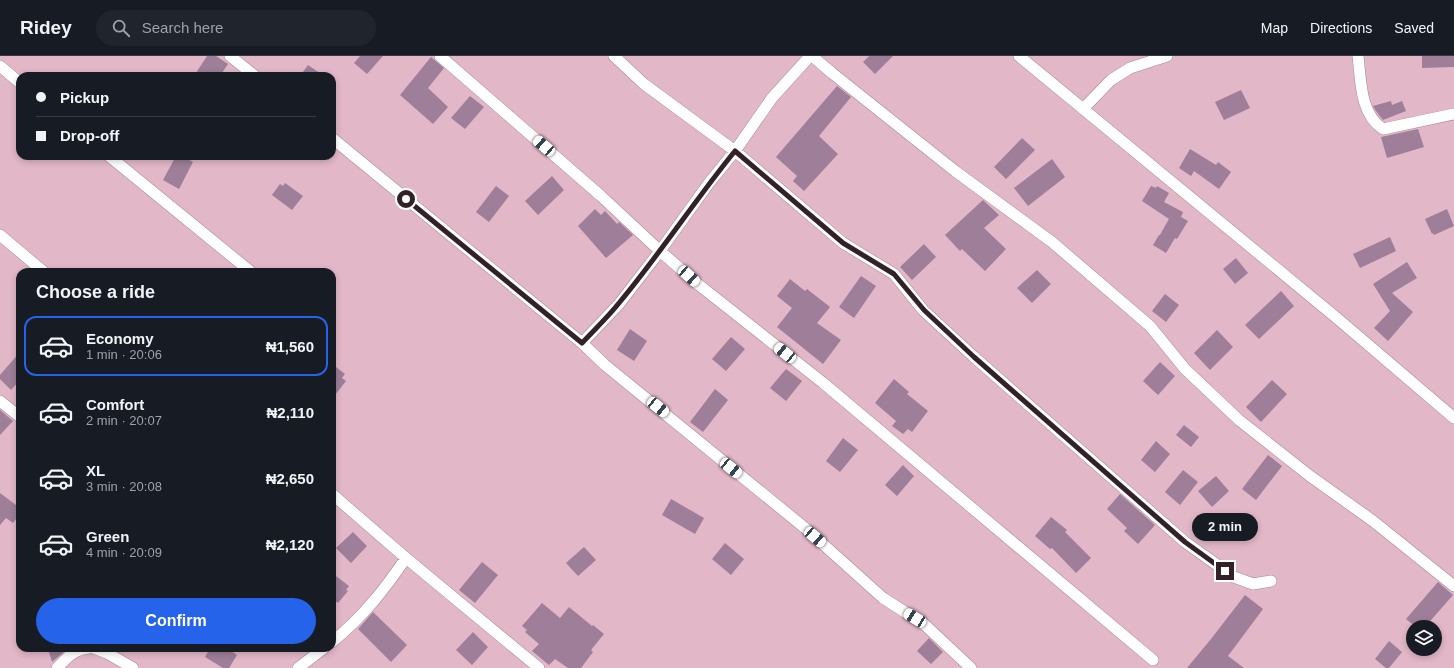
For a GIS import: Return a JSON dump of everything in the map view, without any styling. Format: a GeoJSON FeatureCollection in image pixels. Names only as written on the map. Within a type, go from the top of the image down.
{"type":"FeatureCollection","features":[{"type":"Feature","properties":{"kind":"street"},"geometry":{"type":"LineString","coordinates":[[230,56],[250,72]]}},
{"type":"Feature","properties":{"kind":"street"},"geometry":{"type":"LineString","coordinates":[[440,56],[601,196],[699,285],[822,382],[1153,660]]}},
{"type":"Feature","properties":{"kind":"street"},"geometry":{"type":"LineString","coordinates":[[614,56],[644,84],[735,151],[843,243],[894,274],[924,310],[974,357],[1185,542],[1234,577],[1253,584],[1271,581]]}},
{"type":"Feature","properties":{"kind":"street"},"geometry":{"type":"LineString","coordinates":[[582,343],[619,304],[660,251],[708,183],[735,151],[772,98],[811,56],[955,171],[1052,242],[1150,326],[1185,369],[1239,420],[1310,476],[1373,521],[1454,586]]}},
{"type":"Feature","properties":{"kind":"street"},"geometry":{"type":"LineString","coordinates":[[1019,56],[1338,319],[1454,418]]}},
{"type":"Feature","properties":{"kind":"street"},"geometry":{"type":"LineString","coordinates":[[1083,109],[1111,80],[1130,68],[1167,56]]}},
{"type":"Feature","properties":{"kind":"street"},"geometry":{"type":"LineString","coordinates":[[1358,56],[1364,102],[1376,124],[1383,129],[1454,114]]}},
{"type":"Feature","properties":{"kind":"street"},"geometry":{"type":"LineString","coordinates":[[0,66],[16,80]]}},
{"type":"Feature","properties":{"kind":"street"},"geometry":{"type":"LineString","coordinates":[[336,141],[582,343],[605,365],[805,528],[883,598],[925,625],[971,668]]}},
{"type":"Feature","properties":{"kind":"street"},"geometry":{"type":"LineString","coordinates":[[114,160],[246,268]]}},
{"type":"Feature","properties":{"kind":"street"},"geometry":{"type":"LineString","coordinates":[[0,235],[39,268]]}},
{"type":"Feature","properties":{"kind":"street"},"geometry":{"type":"LineString","coordinates":[[0,401],[16,414]]}},
{"type":"Feature","properties":{"kind":"street"},"geometry":{"type":"LineString","coordinates":[[336,497],[406,558],[539,668]]}},
{"type":"Feature","properties":{"kind":"street"},"geometry":{"type":"LineString","coordinates":[[336,639],[375,601],[406,558]]}},
{"type":"Feature","properties":{"kind":"street"},"geometry":{"type":"LineString","coordinates":[[57,668],[74,652]]}},
{"type":"Feature","properties":{"kind":"street"},"geometry":{"type":"LineString","coordinates":[[107,652],[133,668]]}},
{"type":"Feature","properties":{"kind":"street"},"geometry":{"type":"LineString","coordinates":[[298,668],[317,652]]}},
{"type":"Feature","properties":{"kind":"building"},"geometry":{"type":"Polygon","coordinates":[[[207,56],[216,56],[228,64],[223,72],[197,72],[207,56]]]}},
{"type":"Feature","properties":{"kind":"building"},"geometry":{"type":"Polygon","coordinates":[[[360,56],[383,56],[367,74],[354,63],[360,56]]]}},
{"type":"Feature","properties":{"kind":"building"},"geometry":{"type":"Polygon","coordinates":[[[869,56],[893,56],[875,74],[863,62],[869,56]]]}},
{"type":"Feature","properties":{"kind":"building"},"geometry":{"type":"Polygon","coordinates":[[[1422,56],[1454,56],[1454,67],[1422,68],[1422,56]]]}},
{"type":"Feature","properties":{"kind":"building"},"geometry":{"type":"Polygon","coordinates":[[[431,57],[444,68],[428,88],[448,107],[433,124],[400,95],[431,57]]]}},
{"type":"Feature","properties":{"kind":"building"},"geometry":{"type":"Polygon","coordinates":[[[308,65],[318,72],[303,72],[308,65]]]}},
{"type":"Feature","properties":{"kind":"building"},"geometry":{"type":"Polygon","coordinates":[[[837,86],[851,97],[819,136],[838,154],[804,191],[793,181],[797,176],[776,157],[837,86]]]}},
{"type":"Feature","properties":{"kind":"building"},"geometry":{"type":"Polygon","coordinates":[[[1241,90],[1250,108],[1224,120],[1215,102],[1241,90]]]}},
{"type":"Feature","properties":{"kind":"building"},"geometry":{"type":"Polygon","coordinates":[[[470,96],[484,107],[465,129],[451,118],[470,96]]]}},
{"type":"Feature","properties":{"kind":"building"},"geometry":{"type":"Polygon","coordinates":[[[1391,101],[1392,105],[1402,101],[1406,111],[1383,120],[1373,106],[1391,101]]]}},
{"type":"Feature","properties":{"kind":"building"},"geometry":{"type":"Polygon","coordinates":[[[1418,129],[1424,147],[1387,158],[1381,137],[1418,129]]]}},
{"type":"Feature","properties":{"kind":"building"},"geometry":{"type":"Polygon","coordinates":[[[1022,138],[1035,150],[1006,179],[994,167],[1022,138]]]}},
{"type":"Feature","properties":{"kind":"building"},"geometry":{"type":"Polygon","coordinates":[[[1190,149],[1216,165],[1218,162],[1231,172],[1219,189],[1194,171],[1191,176],[1179,168],[1190,149]]]}},
{"type":"Feature","properties":{"kind":"building"},"geometry":{"type":"Polygon","coordinates":[[[1052,159],[1065,177],[1028,206],[1014,188],[1052,159]]]}},
{"type":"Feature","properties":{"kind":"building"},"geometry":{"type":"Polygon","coordinates":[[[174,160],[189,160],[193,162],[179,189],[163,180],[174,160]]]}},
{"type":"Feature","properties":{"kind":"building"},"geometry":{"type":"Polygon","coordinates":[[[552,176],[564,190],[538,215],[525,201],[552,176]]]}},
{"type":"Feature","properties":{"kind":"building"},"geometry":{"type":"Polygon","coordinates":[[[285,183],[303,196],[292,210],[272,195],[280,184],[283,186],[285,183]]]}},
{"type":"Feature","properties":{"kind":"building"},"geometry":{"type":"Polygon","coordinates":[[[496,186],[509,196],[489,222],[476,212],[496,186]]]}},
{"type":"Feature","properties":{"kind":"building"},"geometry":{"type":"Polygon","coordinates":[[[1151,186],[1156,188],[1157,186],[1169,193],[1164,202],[1183,212],[1181,217],[1188,221],[1166,253],[1153,245],[1169,219],[1142,201],[1151,186]]]}},
{"type":"Feature","properties":{"kind":"building"},"geometry":{"type":"Polygon","coordinates":[[[983,200],[999,215],[984,228],[1006,249],[985,271],[962,249],[960,251],[945,235],[983,200]]]}},
{"type":"Feature","properties":{"kind":"building"},"geometry":{"type":"Polygon","coordinates":[[[595,209],[601,215],[605,211],[617,224],[619,222],[633,235],[606,258],[578,226],[595,209]]]}},
{"type":"Feature","properties":{"kind":"building"},"geometry":{"type":"Polygon","coordinates":[[[1447,209],[1454,226],[1434,235],[1433,233],[1432,234],[1425,219],[1447,209]]]}},
{"type":"Feature","properties":{"kind":"building"},"geometry":{"type":"Polygon","coordinates":[[[1390,237],[1396,251],[1360,268],[1353,254],[1390,237]]]}},
{"type":"Feature","properties":{"kind":"building"},"geometry":{"type":"Polygon","coordinates":[[[924,244],[936,257],[912,280],[900,267],[924,244]]]}},
{"type":"Feature","properties":{"kind":"building"},"geometry":{"type":"Polygon","coordinates":[[[1236,258],[1248,273],[1235,284],[1223,269],[1236,258]]]}},
{"type":"Feature","properties":{"kind":"building"},"geometry":{"type":"Polygon","coordinates":[[[1407,262],[1417,278],[1392,293],[1413,312],[1388,341],[1374,328],[1390,311],[1373,284],[1407,262]]]}},
{"type":"Feature","properties":{"kind":"building"},"geometry":{"type":"Polygon","coordinates":[[[1037,270],[1051,284],[1032,303],[1017,288],[1037,270]]]}},
{"type":"Feature","properties":{"kind":"building"},"geometry":{"type":"Polygon","coordinates":[[[861,276],[876,286],[854,318],[839,307],[861,276]]]}},
{"type":"Feature","properties":{"kind":"building"},"geometry":{"type":"Polygon","coordinates":[[[790,279],[805,291],[807,289],[830,307],[817,323],[841,340],[823,364],[777,327],[792,308],[777,296],[790,279]]]}},
{"type":"Feature","properties":{"kind":"building"},"geometry":{"type":"Polygon","coordinates":[[[1281,291],[1294,306],[1259,339],[1245,325],[1281,291]]]}},
{"type":"Feature","properties":{"kind":"building"},"geometry":{"type":"Polygon","coordinates":[[[1165,294],[1179,305],[1166,322],[1152,311],[1165,294]]]}},
{"type":"Feature","properties":{"kind":"building"},"geometry":{"type":"Polygon","coordinates":[[[630,329],[647,341],[634,361],[617,350],[630,329]]]}},
{"type":"Feature","properties":{"kind":"building"},"geometry":{"type":"Polygon","coordinates":[[[1217,330],[1233,347],[1210,370],[1194,353],[1217,330]]]}},
{"type":"Feature","properties":{"kind":"building"},"geometry":{"type":"Polygon","coordinates":[[[731,337],[745,349],[726,371],[712,359],[731,337]]]}},
{"type":"Feature","properties":{"kind":"building"},"geometry":{"type":"Polygon","coordinates":[[[16,357],[16,384],[11,390],[0,379],[0,375],[16,357]]]}},
{"type":"Feature","properties":{"kind":"building"},"geometry":{"type":"Polygon","coordinates":[[[1160,362],[1175,376],[1158,395],[1143,381],[1160,362]]]}},
{"type":"Feature","properties":{"kind":"building"},"geometry":{"type":"Polygon","coordinates":[[[336,367],[345,374],[342,378],[346,381],[336,394],[336,367]]]}},
{"type":"Feature","properties":{"kind":"building"},"geometry":{"type":"Polygon","coordinates":[[[786,369],[802,381],[786,401],[770,388],[786,369]]]}},
{"type":"Feature","properties":{"kind":"building"},"geometry":{"type":"Polygon","coordinates":[[[894,379],[909,392],[907,394],[928,411],[912,432],[908,429],[903,434],[892,426],[896,421],[875,403],[894,379]]]}},
{"type":"Feature","properties":{"kind":"building"},"geometry":{"type":"Polygon","coordinates":[[[1272,380],[1287,394],[1261,422],[1246,407],[1272,380]]]}},
{"type":"Feature","properties":{"kind":"building"},"geometry":{"type":"Polygon","coordinates":[[[715,389],[728,400],[703,432],[690,422],[715,389]]]}},
{"type":"Feature","properties":{"kind":"building"},"geometry":{"type":"Polygon","coordinates":[[[0,410],[13,421],[0,435],[0,410]]]}},
{"type":"Feature","properties":{"kind":"building"},"geometry":{"type":"Polygon","coordinates":[[[1184,425],[1199,437],[1191,447],[1176,435],[1184,425]]]}},
{"type":"Feature","properties":{"kind":"building"},"geometry":{"type":"Polygon","coordinates":[[[843,438],[858,450],[840,472],[826,461],[843,438]]]}},
{"type":"Feature","properties":{"kind":"building"},"geometry":{"type":"Polygon","coordinates":[[[1156,441],[1170,454],[1155,472],[1141,460],[1156,441]]]}},
{"type":"Feature","properties":{"kind":"building"},"geometry":{"type":"Polygon","coordinates":[[[1268,455],[1282,466],[1256,500],[1242,489],[1268,455]]]}},
{"type":"Feature","properties":{"kind":"building"},"geometry":{"type":"Polygon","coordinates":[[[903,465],[914,476],[897,496],[885,485],[903,465]]]}},
{"type":"Feature","properties":{"kind":"building"},"geometry":{"type":"Polygon","coordinates":[[[1183,470],[1198,482],[1180,505],[1165,492],[1183,470]]]}},
{"type":"Feature","properties":{"kind":"building"},"geometry":{"type":"Polygon","coordinates":[[[1216,476],[1229,491],[1212,507],[1198,491],[1216,476]]]}},
{"type":"Feature","properties":{"kind":"building"},"geometry":{"type":"Polygon","coordinates":[[[0,493],[16,505],[16,519],[13,523],[6,518],[0,525],[0,493]]]}},
{"type":"Feature","properties":{"kind":"building"},"geometry":{"type":"Polygon","coordinates":[[[1120,494],[1155,525],[1138,544],[1124,531],[1127,528],[1107,509],[1120,494]]]}},
{"type":"Feature","properties":{"kind":"building"},"geometry":{"type":"Polygon","coordinates":[[[671,499],[704,518],[695,534],[662,515],[671,499]]]}},
{"type":"Feature","properties":{"kind":"building"},"geometry":{"type":"Polygon","coordinates":[[[1051,517],[1067,530],[1065,532],[1091,558],[1076,573],[1052,548],[1050,549],[1035,536],[1051,517]]]}},
{"type":"Feature","properties":{"kind":"building"},"geometry":{"type":"Polygon","coordinates":[[[353,532],[367,546],[351,563],[336,548],[353,532]]]}},
{"type":"Feature","properties":{"kind":"building"},"geometry":{"type":"Polygon","coordinates":[[[725,543],[744,559],[731,575],[712,559],[725,543]]]}},
{"type":"Feature","properties":{"kind":"building"},"geometry":{"type":"Polygon","coordinates":[[[584,547],[596,560],[578,576],[566,563],[584,547]]]}},
{"type":"Feature","properties":{"kind":"building"},"geometry":{"type":"Polygon","coordinates":[[[482,562],[498,575],[475,603],[459,590],[482,562]]]}},
{"type":"Feature","properties":{"kind":"building"},"geometry":{"type":"Polygon","coordinates":[[[336,576],[349,586],[346,590],[348,591],[338,603],[336,602],[336,576]]]}},
{"type":"Feature","properties":{"kind":"building"},"geometry":{"type":"Polygon","coordinates":[[[1438,582],[1453,595],[1431,620],[1406,619],[1438,582]]]}},
{"type":"Feature","properties":{"kind":"building"},"geometry":{"type":"Polygon","coordinates":[[[1245,595],[1263,609],[1228,656],[1244,668],[1187,668],[1211,639],[1245,595]]]}},
{"type":"Feature","properties":{"kind":"building"},"geometry":{"type":"Polygon","coordinates":[[[542,603],[560,618],[569,607],[604,634],[591,650],[593,652],[581,668],[568,668],[555,659],[549,665],[532,651],[539,644],[525,632],[527,630],[522,626],[542,603]]]}},
{"type":"Feature","properties":{"kind":"building"},"geometry":{"type":"Polygon","coordinates":[[[373,612],[407,645],[391,662],[358,629],[373,612]]]}},
{"type":"Feature","properties":{"kind":"building"},"geometry":{"type":"Polygon","coordinates":[[[473,632],[488,647],[472,665],[456,650],[473,632]]]}},
{"type":"Feature","properties":{"kind":"building"},"geometry":{"type":"Polygon","coordinates":[[[929,638],[943,652],[931,664],[917,651],[929,638]]]}},
{"type":"Feature","properties":{"kind":"building"},"geometry":{"type":"Polygon","coordinates":[[[1389,641],[1402,652],[1389,668],[1386,668],[1375,659],[1389,641]]]}},
{"type":"Feature","properties":{"kind":"building"},"geometry":{"type":"Polygon","coordinates":[[[49,652],[64,652],[52,662],[49,652]]]}},
{"type":"Feature","properties":{"kind":"building"},"geometry":{"type":"Polygon","coordinates":[[[208,652],[233,652],[237,655],[229,668],[223,668],[205,657],[208,652]]]}},
{"type":"Feature","properties":{"kind":"route"},"geometry":{"type":"LineString","coordinates":[[406,199],[582,343],[619,304],[660,251],[708,183],[735,151],[843,243],[865,258],[882,266],[894,274],[924,310],[974,357],[1185,542],[1216,566],[1225,571]]}}]}
